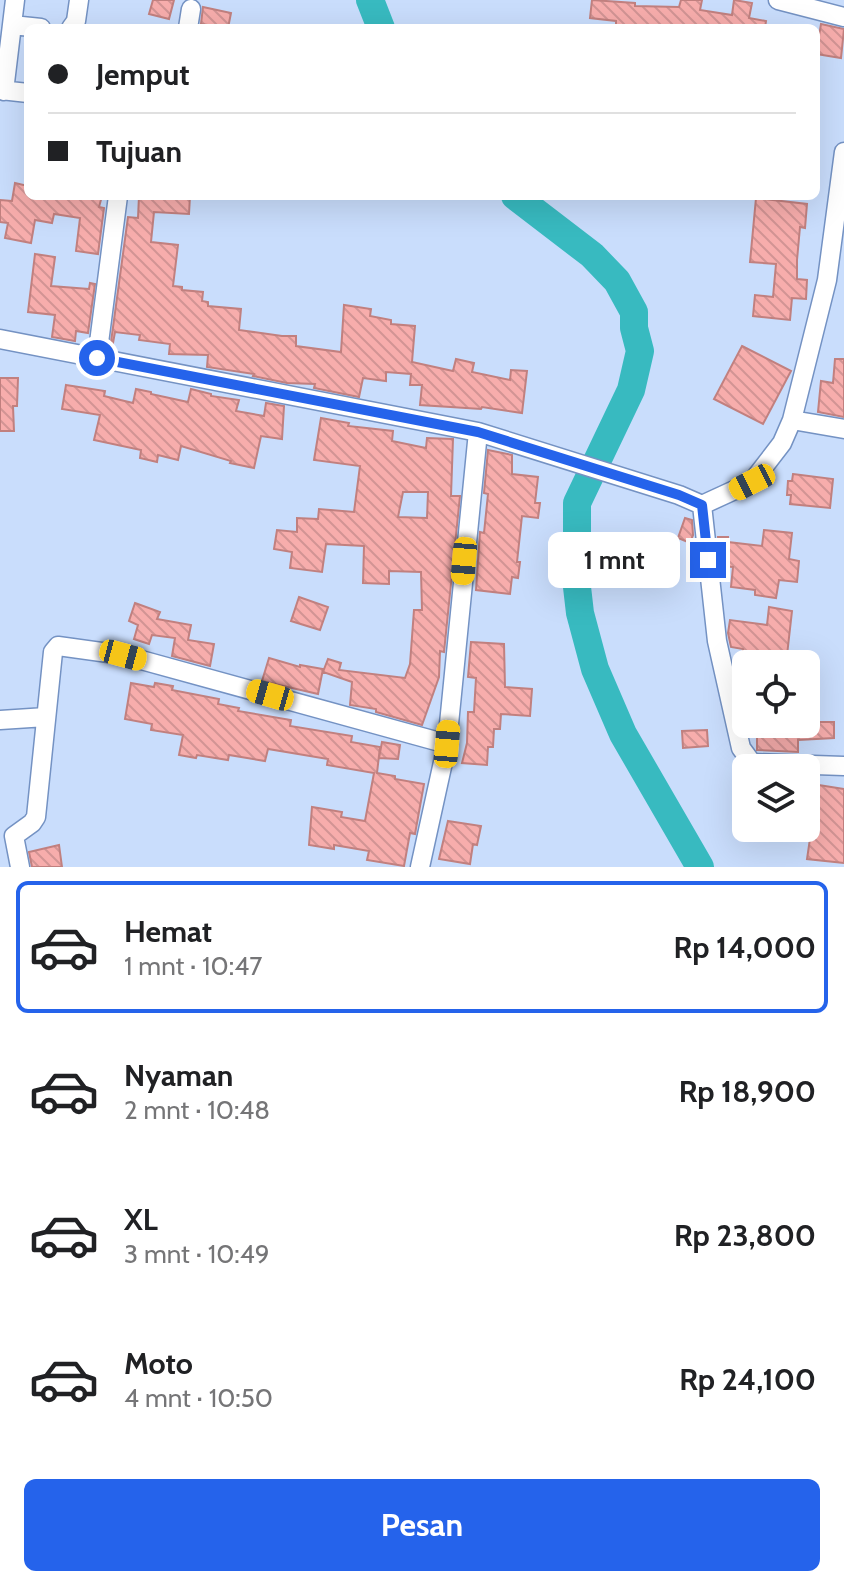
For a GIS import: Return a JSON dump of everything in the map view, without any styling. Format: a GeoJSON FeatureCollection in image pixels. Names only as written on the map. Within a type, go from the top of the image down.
{"type":"FeatureCollection","features":[{"type":"Feature","properties":{"kind":"street"},"geometry":{"type":"LineString","coordinates":[[15,0],[2,91],[24,93]]}},
{"type":"Feature","properties":{"kind":"street"},"geometry":{"type":"LineString","coordinates":[[74,24],[79,0]]}},
{"type":"Feature","properties":{"kind":"street"},"geometry":{"type":"LineString","coordinates":[[778,0],[844,17]]}},
{"type":"Feature","properties":{"kind":"street"},"geometry":{"type":"LineString","coordinates":[[189,24],[191,9]]}},
{"type":"Feature","properties":{"kind":"street"},"geometry":{"type":"LineString","coordinates":[[12,25],[24,26]]}},
{"type":"Feature","properties":{"kind":"street"},"geometry":{"type":"LineString","coordinates":[[0,339],[478,432],[702,505],[752,482],[782,443],[792,420],[827,280],[844,152]]}},
{"type":"Feature","properties":{"kind":"street"},"geometry":{"type":"LineString","coordinates":[[97,358],[117,200]]}},
{"type":"Feature","properties":{"kind":"street"},"geometry":{"type":"LineString","coordinates":[[792,420],[844,429]]}},
{"type":"Feature","properties":{"kind":"street"},"geometry":{"type":"LineString","coordinates":[[420,867],[447,744],[478,432]]}},
{"type":"Feature","properties":{"kind":"street"},"geometry":{"type":"LineString","coordinates":[[702,505],[717,641],[741,748],[752,763],[844,766]]}},
{"type":"Feature","properties":{"kind":"street"},"geometry":{"type":"LineString","coordinates":[[20,867],[14,836],[36,817],[53,652],[58,646],[123,655],[447,744]]}},
{"type":"Feature","properties":{"kind":"street"},"geometry":{"type":"LineString","coordinates":[[0,720],[46,717]]}},
{"type":"Feature","properties":{"kind":"building"},"geometry":{"type":"Polygon","coordinates":[[[153,0],[174,0],[169,19],[149,14],[153,0]]]}},
{"type":"Feature","properties":{"kind":"building"},"geometry":{"type":"Polygon","coordinates":[[[592,0],[635,3],[635,6],[679,7],[681,0],[702,0],[700,10],[732,15],[734,0],[752,3],[749,18],[766,21],[766,24],[616,24],[616,21],[590,18],[592,0]]]}},
{"type":"Feature","properties":{"kind":"building"},"geometry":{"type":"Polygon","coordinates":[[[203,7],[231,13],[229,24],[201,24],[203,7]]]}},
{"type":"Feature","properties":{"kind":"building"},"geometry":{"type":"Polygon","coordinates":[[[821,24],[844,29],[841,58],[820,55],[821,24]]]}},
{"type":"Feature","properties":{"kind":"building"},"geometry":{"type":"Polygon","coordinates":[[[15,183],[24,185],[24,200],[101,200],[99,207],[104,208],[98,254],[76,251],[80,218],[54,214],[52,223],[35,220],[31,243],[5,238],[8,223],[0,222],[0,200],[12,201],[15,183]]]}},
{"type":"Feature","properties":{"kind":"building"},"geometry":{"type":"Polygon","coordinates":[[[139,200],[190,200],[189,214],[154,212],[151,242],[178,245],[173,286],[203,292],[202,301],[208,302],[208,306],[241,309],[239,330],[296,336],[296,346],[341,352],[344,305],[371,309],[370,316],[391,320],[391,324],[415,326],[412,362],[453,371],[456,359],[474,363],[472,372],[510,380],[511,370],[527,371],[522,413],[482,407],[420,405],[422,385],[410,385],[411,374],[386,372],[386,381],[363,378],[359,397],[314,388],[315,384],[287,383],[207,367],[208,355],[169,354],[170,344],[139,340],[140,335],[115,332],[111,342],[128,217],[138,218],[139,200]]]}},
{"type":"Feature","properties":{"kind":"building"},"geometry":{"type":"Polygon","coordinates":[[[756,200],[807,204],[805,228],[800,227],[797,260],[797,279],[807,280],[806,299],[792,298],[790,320],[753,316],[755,295],[773,297],[776,264],[750,262],[756,200]]]}},
{"type":"Feature","properties":{"kind":"building"},"geometry":{"type":"Polygon","coordinates":[[[35,254],[55,257],[51,286],[89,289],[90,283],[95,284],[88,333],[76,331],[75,341],[52,337],[55,315],[28,312],[35,254]]]}},
{"type":"Feature","properties":{"kind":"building"},"geometry":{"type":"Polygon","coordinates":[[[742,346],[791,371],[763,424],[714,399],[742,346]]]}},
{"type":"Feature","properties":{"kind":"building"},"geometry":{"type":"Polygon","coordinates":[[[835,359],[844,359],[844,417],[818,412],[821,381],[833,383],[835,359]]]}},
{"type":"Feature","properties":{"kind":"building"},"geometry":{"type":"Polygon","coordinates":[[[0,378],[18,378],[17,406],[13,406],[14,431],[0,431],[0,378]]]}},
{"type":"Feature","properties":{"kind":"building"},"geometry":{"type":"Polygon","coordinates":[[[66,385],[105,391],[104,396],[133,403],[136,389],[188,402],[191,389],[239,400],[236,411],[264,416],[266,403],[284,406],[282,439],[261,436],[254,468],[181,446],[178,460],[158,455],[157,462],[140,458],[141,450],[94,440],[100,415],[62,409],[66,385]]]}},
{"type":"Feature","properties":{"kind":"building"},"geometry":{"type":"Polygon","coordinates":[[[321,418],[349,423],[348,426],[393,431],[392,441],[426,448],[427,438],[453,439],[451,496],[460,496],[444,652],[440,651],[439,677],[422,725],[376,712],[376,709],[350,705],[352,682],[323,672],[328,659],[341,663],[339,670],[405,678],[410,664],[414,610],[422,610],[421,572],[389,571],[389,584],[363,583],[364,546],[326,544],[322,572],[290,568],[292,552],[274,549],[277,530],[297,532],[297,518],[318,519],[319,509],[354,512],[360,466],[314,460],[321,418]],[[403,492],[398,517],[427,518],[428,492],[403,492]]]}},
{"type":"Feature","properties":{"kind":"building"},"geometry":{"type":"Polygon","coordinates":[[[488,450],[512,455],[512,474],[538,477],[535,503],[540,503],[538,518],[522,516],[518,578],[512,577],[510,594],[476,590],[480,532],[484,533],[488,494],[484,493],[488,450]]]}},
{"type":"Feature","properties":{"kind":"building"},"geometry":{"type":"Polygon","coordinates":[[[793,474],[833,479],[830,508],[790,504],[788,481],[792,481],[793,474]]]}},
{"type":"Feature","properties":{"kind":"building"},"geometry":{"type":"Polygon","coordinates":[[[685,518],[692,520],[690,543],[678,538],[685,518]]]}},
{"type":"Feature","properties":{"kind":"building"},"geometry":{"type":"Polygon","coordinates":[[[764,530],[792,533],[789,559],[799,561],[797,582],[779,580],[776,598],[755,595],[755,590],[731,587],[733,567],[721,566],[718,537],[728,537],[728,542],[762,546],[764,530]]]}},
{"type":"Feature","properties":{"kind":"building"},"geometry":{"type":"Polygon","coordinates":[[[299,597],[328,607],[320,630],[291,621],[299,597]]]}},
{"type":"Feature","properties":{"kind":"building"},"geometry":{"type":"Polygon","coordinates":[[[135,603],[160,612],[157,619],[191,625],[188,640],[214,644],[210,666],[172,656],[175,638],[152,635],[149,644],[134,639],[138,625],[129,621],[135,603]]]}},
{"type":"Feature","properties":{"kind":"building"},"geometry":{"type":"Polygon","coordinates":[[[769,607],[792,611],[788,650],[731,647],[728,633],[730,620],[767,625],[769,607]]]}},
{"type":"Feature","properties":{"kind":"building"},"geometry":{"type":"Polygon","coordinates":[[[471,642],[504,644],[505,687],[532,689],[530,716],[501,714],[500,729],[494,729],[493,747],[488,747],[487,765],[462,763],[467,743],[468,712],[474,712],[476,678],[468,677],[471,642]]]}},
{"type":"Feature","properties":{"kind":"building"},"geometry":{"type":"Polygon","coordinates":[[[269,658],[300,667],[323,669],[318,694],[262,681],[269,658]]]}},
{"type":"Feature","properties":{"kind":"building"},"geometry":{"type":"Polygon","coordinates":[[[131,683],[173,686],[172,690],[219,699],[218,704],[239,708],[238,711],[291,720],[290,726],[352,736],[351,742],[380,747],[377,773],[424,784],[415,834],[410,833],[404,866],[367,860],[369,851],[334,845],[334,849],[309,845],[312,807],[342,812],[341,817],[365,821],[374,773],[327,765],[328,759],[268,749],[265,761],[229,755],[228,760],[179,755],[183,735],[151,730],[152,724],[125,719],[131,683]]]}},
{"type":"Feature","properties":{"kind":"building"},"geometry":{"type":"Polygon","coordinates":[[[820,722],[834,722],[834,738],[798,740],[798,752],[757,750],[757,738],[820,738],[820,722]]]}},
{"type":"Feature","properties":{"kind":"building"},"geometry":{"type":"Polygon","coordinates":[[[707,730],[708,746],[683,748],[682,731],[707,730]]]}},
{"type":"Feature","properties":{"kind":"building"},"geometry":{"type":"Polygon","coordinates":[[[382,742],[400,745],[398,759],[379,758],[382,742]]]}},
{"type":"Feature","properties":{"kind":"building"},"geometry":{"type":"Polygon","coordinates":[[[820,785],[844,789],[844,863],[807,859],[810,842],[820,842],[820,785]]]}},
{"type":"Feature","properties":{"kind":"building"},"geometry":{"type":"Polygon","coordinates":[[[448,821],[481,826],[477,845],[473,844],[470,864],[439,859],[448,821]]]}},
{"type":"Feature","properties":{"kind":"building"},"geometry":{"type":"Polygon","coordinates":[[[59,845],[62,867],[32,867],[29,852],[59,845]]]}},
{"type":"Feature","properties":{"kind":"waterway"},"geometry":{"type":"LineString","coordinates":[[370,0],[379,24]]}},
{"type":"Feature","properties":{"kind":"waterway"},"geometry":{"type":"LineString","coordinates":[[520,200],[592,255],[617,281],[634,312],[634,328],[640,351],[631,390],[577,503],[580,613],[595,669],[623,734],[700,867]]}},
{"type":"Feature","properties":{"kind":"route"},"geometry":{"type":"LineString","coordinates":[[97,358],[478,432],[679,495],[702,505],[708,560]]}}]}
